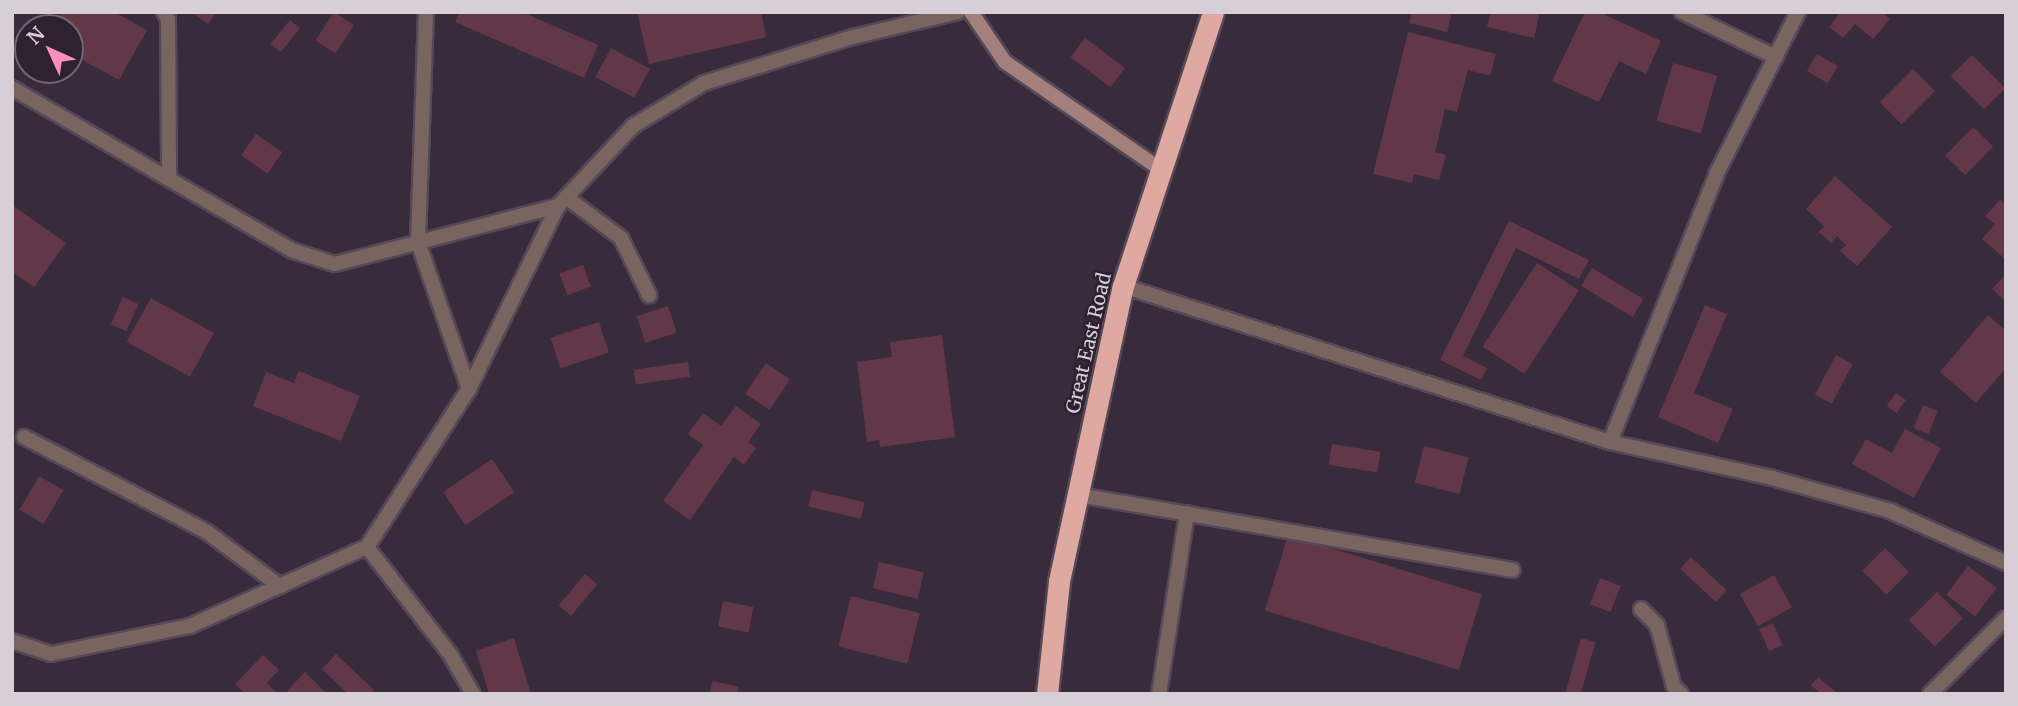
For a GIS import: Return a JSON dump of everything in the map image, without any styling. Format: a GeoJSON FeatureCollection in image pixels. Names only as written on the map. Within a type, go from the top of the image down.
{"type":"FeatureCollection","features":[{"type":"Feature","properties":{"kind":"highway","name":"Great East Road"},"geometry":{"type":"LineString","coordinates":[[1047,694],[1059,581],[1123,286],[1213,12]]}},
{"type":"Feature","properties":{"kind":"street"},"geometry":{"type":"LineString","coordinates":[[164,12],[168,19],[169,178]]}},
{"type":"Feature","properties":{"kind":"street"},"geometry":{"type":"LineString","coordinates":[[426,12],[418,242],[469,389]]}},
{"type":"Feature","properties":{"kind":"street"},"geometry":{"type":"LineString","coordinates":[[12,641],[51,654],[106,646],[190,626],[367,547],[469,389],[562,202],[633,126],[704,83],[852,37],[958,12]]}},
{"type":"Feature","properties":{"kind":"street"},"geometry":{"type":"LineString","coordinates":[[971,12],[1004,62],[1160,169]]}},
{"type":"Feature","properties":{"kind":"street"},"geometry":{"type":"LineString","coordinates":[[1682,12],[1776,57]]}},
{"type":"Feature","properties":{"kind":"street"},"geometry":{"type":"LineString","coordinates":[[1610,442],[1716,175],[1798,12]]}},
{"type":"Feature","properties":{"kind":"street"},"geometry":{"type":"LineString","coordinates":[[12,88],[291,250],[324,261],[335,264],[562,202],[621,238],[649,295]]}},
{"type":"Feature","properties":{"kind":"street"},"geometry":{"type":"LineString","coordinates":[[1123,286],[1610,442],[1772,478],[1890,511],[2006,563]]}},
{"type":"Feature","properties":{"kind":"street"},"geometry":{"type":"LineString","coordinates":[[24,437],[207,533],[280,586]]}},
{"type":"Feature","properties":{"kind":"street"},"geometry":{"type":"LineString","coordinates":[[1079,495],[1513,569]]}},
{"type":"Feature","properties":{"kind":"street"},"geometry":{"type":"LineString","coordinates":[[1158,694],[1187,513]]}},
{"type":"Feature","properties":{"kind":"street"},"geometry":{"type":"LineString","coordinates":[[367,547],[450,654],[473,694]]}},
{"type":"Feature","properties":{"kind":"street"},"geometry":{"type":"LineString","coordinates":[[1641,609],[1657,625],[1674,687],[1681,694]]}},
{"type":"Feature","properties":{"kind":"street"},"geometry":{"type":"LineString","coordinates":[[1930,694],[2006,618]]}},
{"type":"Feature","properties":{"kind":"building"},"geometry":{"type":"Polygon","coordinates":[[[114,12],[147,30],[119,80],[84,61],[84,14],[60,14],[114,12]]]}},
{"type":"Feature","properties":{"kind":"building"},"geometry":{"type":"Polygon","coordinates":[[[192,12],[216,12],[208,24],[192,12]]]}},
{"type":"Feature","properties":{"kind":"building"},"geometry":{"type":"Polygon","coordinates":[[[334,12],[354,25],[336,54],[315,41],[334,12]]]}},
{"type":"Feature","properties":{"kind":"building"},"geometry":{"type":"Polygon","coordinates":[[[460,12],[522,12],[598,45],[584,78],[455,22],[460,12]]]}},
{"type":"Feature","properties":{"kind":"building"},"geometry":{"type":"Polygon","coordinates":[[[637,12],[761,12],[766,37],[649,64],[637,12]]]}},
{"type":"Feature","properties":{"kind":"building"},"geometry":{"type":"Polygon","coordinates":[[[1412,12],[1452,12],[1447,32],[1409,23],[1412,12]]]}},
{"type":"Feature","properties":{"kind":"building"},"geometry":{"type":"Polygon","coordinates":[[[1491,12],[1540,12],[1534,38],[1487,27],[1491,12]]]}},
{"type":"Feature","properties":{"kind":"building"},"geometry":{"type":"Polygon","coordinates":[[[1585,12],[1599,12],[1661,41],[1646,74],[1619,61],[1599,102],[1552,81],[1585,12]]]}},
{"type":"Feature","properties":{"kind":"building"},"geometry":{"type":"Polygon","coordinates":[[[1840,12],[1881,12],[1890,19],[1873,39],[1855,24],[1843,38],[1829,27],[1840,12]]]}},
{"type":"Feature","properties":{"kind":"building"},"geometry":{"type":"Polygon","coordinates":[[[290,20],[300,28],[281,52],[270,44],[290,20]]]}},
{"type":"Feature","properties":{"kind":"building"},"geometry":{"type":"Polygon","coordinates":[[[1408,32],[1496,54],[1490,76],[1468,70],[1457,112],[1445,109],[1435,152],[1446,155],[1439,180],[1414,174],[1412,183],[1373,174],[1408,32]]]}},
{"type":"Feature","properties":{"kind":"building"},"geometry":{"type":"Polygon","coordinates":[[[1085,38],[1125,68],[1110,87],[1071,57],[1085,38]]]}},
{"type":"Feature","properties":{"kind":"building"},"geometry":{"type":"Polygon","coordinates":[[[611,48],[650,69],[634,98],[596,77],[611,48]]]}},
{"type":"Feature","properties":{"kind":"building"},"geometry":{"type":"Polygon","coordinates":[[[1817,54],[1838,66],[1828,83],[1807,71],[1817,54]]]}},
{"type":"Feature","properties":{"kind":"building"},"geometry":{"type":"Polygon","coordinates":[[[1972,55],[2005,88],[1984,109],[1951,76],[1972,55]]]}},
{"type":"Feature","properties":{"kind":"building"},"geometry":{"type":"Polygon","coordinates":[[[1673,63],[1717,76],[1701,133],[1656,121],[1673,63]]]}},
{"type":"Feature","properties":{"kind":"building"},"geometry":{"type":"Polygon","coordinates":[[[1913,69],[1935,91],[1902,124],[1880,102],[1913,69]]]}},
{"type":"Feature","properties":{"kind":"building"},"geometry":{"type":"Polygon","coordinates":[[[1973,127],[1993,146],[1965,175],[1945,156],[1973,127]]]}},
{"type":"Feature","properties":{"kind":"building"},"geometry":{"type":"Polygon","coordinates":[[[256,134],[282,152],[267,174],[241,155],[256,134]]]}},
{"type":"Feature","properties":{"kind":"building"},"geometry":{"type":"Polygon","coordinates":[[[1835,176],[1892,227],[1857,266],[1840,251],[1846,245],[1837,236],[1831,243],[1819,232],[1824,226],[1806,209],[1835,176]]]}},
{"type":"Feature","properties":{"kind":"building"},"geometry":{"type":"Polygon","coordinates":[[[2000,200],[2006,205],[2004,258],[1982,239],[1995,224],[1985,216],[2000,200]]]}},
{"type":"Feature","properties":{"kind":"building"},"geometry":{"type":"Polygon","coordinates":[[[12,205],[66,243],[34,287],[12,272],[12,205]]]}},
{"type":"Feature","properties":{"kind":"building"},"geometry":{"type":"Polygon","coordinates":[[[1509,221],[1589,260],[1579,279],[1516,248],[1463,356],[1487,368],[1481,380],[1440,360],[1509,221]]]}},
{"type":"Feature","properties":{"kind":"building"},"geometry":{"type":"Polygon","coordinates":[[[1537,263],[1579,290],[1524,374],[1483,347],[1537,263]]]}},
{"type":"Feature","properties":{"kind":"building"},"geometry":{"type":"Polygon","coordinates":[[[583,265],[591,287],[567,295],[560,274],[583,265]]]}},
{"type":"Feature","properties":{"kind":"building"},"geometry":{"type":"Polygon","coordinates":[[[1592,268],[1643,299],[1633,317],[1581,286],[1592,268]]]}},
{"type":"Feature","properties":{"kind":"building"},"geometry":{"type":"Polygon","coordinates":[[[2006,274],[2006,302],[1992,289],[2006,274]]]}},
{"type":"Feature","properties":{"kind":"building"},"geometry":{"type":"Polygon","coordinates":[[[123,297],[139,304],[126,331],[111,324],[123,297]]]}},
{"type":"Feature","properties":{"kind":"building"},"geometry":{"type":"Polygon","coordinates":[[[151,298],[214,333],[190,377],[127,342],[151,298]]]}},
{"type":"Feature","properties":{"kind":"building"},"geometry":{"type":"Polygon","coordinates":[[[1705,305],[1727,314],[1694,393],[1733,409],[1718,443],[1658,417],[1705,305]]]}},
{"type":"Feature","properties":{"kind":"building"},"geometry":{"type":"Polygon","coordinates":[[[668,306],[677,333],[645,343],[637,316],[668,306]]]}},
{"type":"Feature","properties":{"kind":"building"},"geometry":{"type":"Polygon","coordinates":[[[1988,315],[2006,331],[2006,368],[1976,403],[1940,372],[1988,315]]]}},
{"type":"Feature","properties":{"kind":"building"},"geometry":{"type":"Polygon","coordinates":[[[599,322],[609,352],[560,368],[550,338],[599,322]]]}},
{"type":"Feature","properties":{"kind":"building"},"geometry":{"type":"Polygon","coordinates":[[[942,335],[955,437],[880,447],[879,440],[867,442],[857,362],[892,357],[890,342],[942,335]]]}},
{"type":"Feature","properties":{"kind":"building"},"geometry":{"type":"Polygon","coordinates":[[[1836,355],[1853,364],[1832,404],[1815,395],[1836,355]]]}},
{"type":"Feature","properties":{"kind":"building"},"geometry":{"type":"Polygon","coordinates":[[[688,362],[690,377],[636,385],[634,370],[688,362]]]}},
{"type":"Feature","properties":{"kind":"building"},"geometry":{"type":"Polygon","coordinates":[[[766,363],[790,379],[769,410],[745,394],[766,363]]]}},
{"type":"Feature","properties":{"kind":"building"},"geometry":{"type":"Polygon","coordinates":[[[299,371],[360,396],[341,441],[253,406],[266,372],[294,383],[299,371]]]}},
{"type":"Feature","properties":{"kind":"building"},"geometry":{"type":"Polygon","coordinates":[[[1896,393],[1906,400],[1897,413],[1887,406],[1896,393]]]}},
{"type":"Feature","properties":{"kind":"building"},"geometry":{"type":"Polygon","coordinates":[[[1923,405],[1938,411],[1928,434],[1914,428],[1923,405]]]}},
{"type":"Feature","properties":{"kind":"building"},"geometry":{"type":"Polygon","coordinates":[[[736,406],[761,424],[748,442],[756,448],[744,465],[734,457],[690,520],[663,501],[703,445],[688,434],[703,413],[721,426],[736,406]]]}},
{"type":"Feature","properties":{"kind":"building"},"geometry":{"type":"Polygon","coordinates":[[[1905,429],[1941,448],[1914,498],[1852,464],[1866,439],[1892,453],[1905,429]]]}},
{"type":"Feature","properties":{"kind":"building"},"geometry":{"type":"Polygon","coordinates":[[[1332,444],[1380,452],[1377,472],[1329,465],[1332,444]]]}},
{"type":"Feature","properties":{"kind":"building"},"geometry":{"type":"Polygon","coordinates":[[[1424,446],[1469,457],[1459,494],[1415,483],[1424,446]]]}},
{"type":"Feature","properties":{"kind":"building"},"geometry":{"type":"Polygon","coordinates":[[[492,459],[514,492],[465,525],[443,492],[492,459]]]}},
{"type":"Feature","properties":{"kind":"building"},"geometry":{"type":"Polygon","coordinates":[[[39,476],[63,490],[44,524],[20,510],[39,476]]]}},
{"type":"Feature","properties":{"kind":"building"},"geometry":{"type":"Polygon","coordinates":[[[812,490],[865,502],[861,519],[808,507],[812,490]]]}},
{"type":"Feature","properties":{"kind":"building"},"geometry":{"type":"Polygon","coordinates":[[[1288,535],[1482,594],[1459,670],[1265,611],[1288,535]]]}},
{"type":"Feature","properties":{"kind":"building"},"geometry":{"type":"Polygon","coordinates":[[[1885,548],[1909,572],[1886,595],[1862,571],[1885,548]]]}},
{"type":"Feature","properties":{"kind":"building"},"geometry":{"type":"Polygon","coordinates":[[[1691,557],[1727,590],[1716,602],[1680,569],[1691,557]]]}},
{"type":"Feature","properties":{"kind":"building"},"geometry":{"type":"Polygon","coordinates":[[[879,562],[924,572],[918,599],[873,588],[879,562]]]}},
{"type":"Feature","properties":{"kind":"building"},"geometry":{"type":"Polygon","coordinates":[[[1968,566],[1997,588],[1975,616],[1946,595],[1968,566]]]}},
{"type":"Feature","properties":{"kind":"building"},"geometry":{"type":"Polygon","coordinates":[[[585,574],[597,584],[571,616],[559,605],[585,574]]]}},
{"type":"Feature","properties":{"kind":"building"},"geometry":{"type":"Polygon","coordinates":[[[1774,575],[1792,607],[1758,626],[1740,594],[1774,575]]]}},
{"type":"Feature","properties":{"kind":"building"},"geometry":{"type":"Polygon","coordinates":[[[1600,578],[1621,586],[1611,612],[1590,604],[1600,578]]]}},
{"type":"Feature","properties":{"kind":"building"},"geometry":{"type":"Polygon","coordinates":[[[1937,592],[1963,618],[1935,646],[1909,620],[1937,592]]]}},
{"type":"Feature","properties":{"kind":"building"},"geometry":{"type":"Polygon","coordinates":[[[851,596],[920,613],[907,664],[838,646],[851,596]]]}},
{"type":"Feature","properties":{"kind":"building"},"geometry":{"type":"Polygon","coordinates":[[[723,601],[753,607],[748,632],[718,627],[723,601]]]}},
{"type":"Feature","properties":{"kind":"building"},"geometry":{"type":"Polygon","coordinates":[[[1773,623],[1783,645],[1769,651],[1759,629],[1773,623]]]}},
{"type":"Feature","properties":{"kind":"building"},"geometry":{"type":"Polygon","coordinates":[[[514,638],[531,694],[489,694],[476,651],[514,638]]]}},
{"type":"Feature","properties":{"kind":"building"},"geometry":{"type":"Polygon","coordinates":[[[1581,638],[1595,642],[1581,694],[1565,694],[1581,638]]]}},
{"type":"Feature","properties":{"kind":"building"},"geometry":{"type":"Polygon","coordinates":[[[336,654],[374,690],[370,694],[348,694],[322,669],[336,654]]]}},
{"type":"Feature","properties":{"kind":"building"},"geometry":{"type":"Polygon","coordinates":[[[263,655],[279,670],[267,683],[278,694],[246,694],[235,684],[263,655]]]}},
{"type":"Feature","properties":{"kind":"building"},"geometry":{"type":"Polygon","coordinates":[[[305,672],[327,694],[290,694],[287,691],[305,672]]]}},
{"type":"Feature","properties":{"kind":"building"},"geometry":{"type":"Polygon","coordinates":[[[1818,677],[1838,694],[1821,694],[1811,685],[1818,677]]]}},
{"type":"Feature","properties":{"kind":"building"},"geometry":{"type":"Polygon","coordinates":[[[713,681],[739,687],[737,694],[709,694],[713,681]]]}}]}
